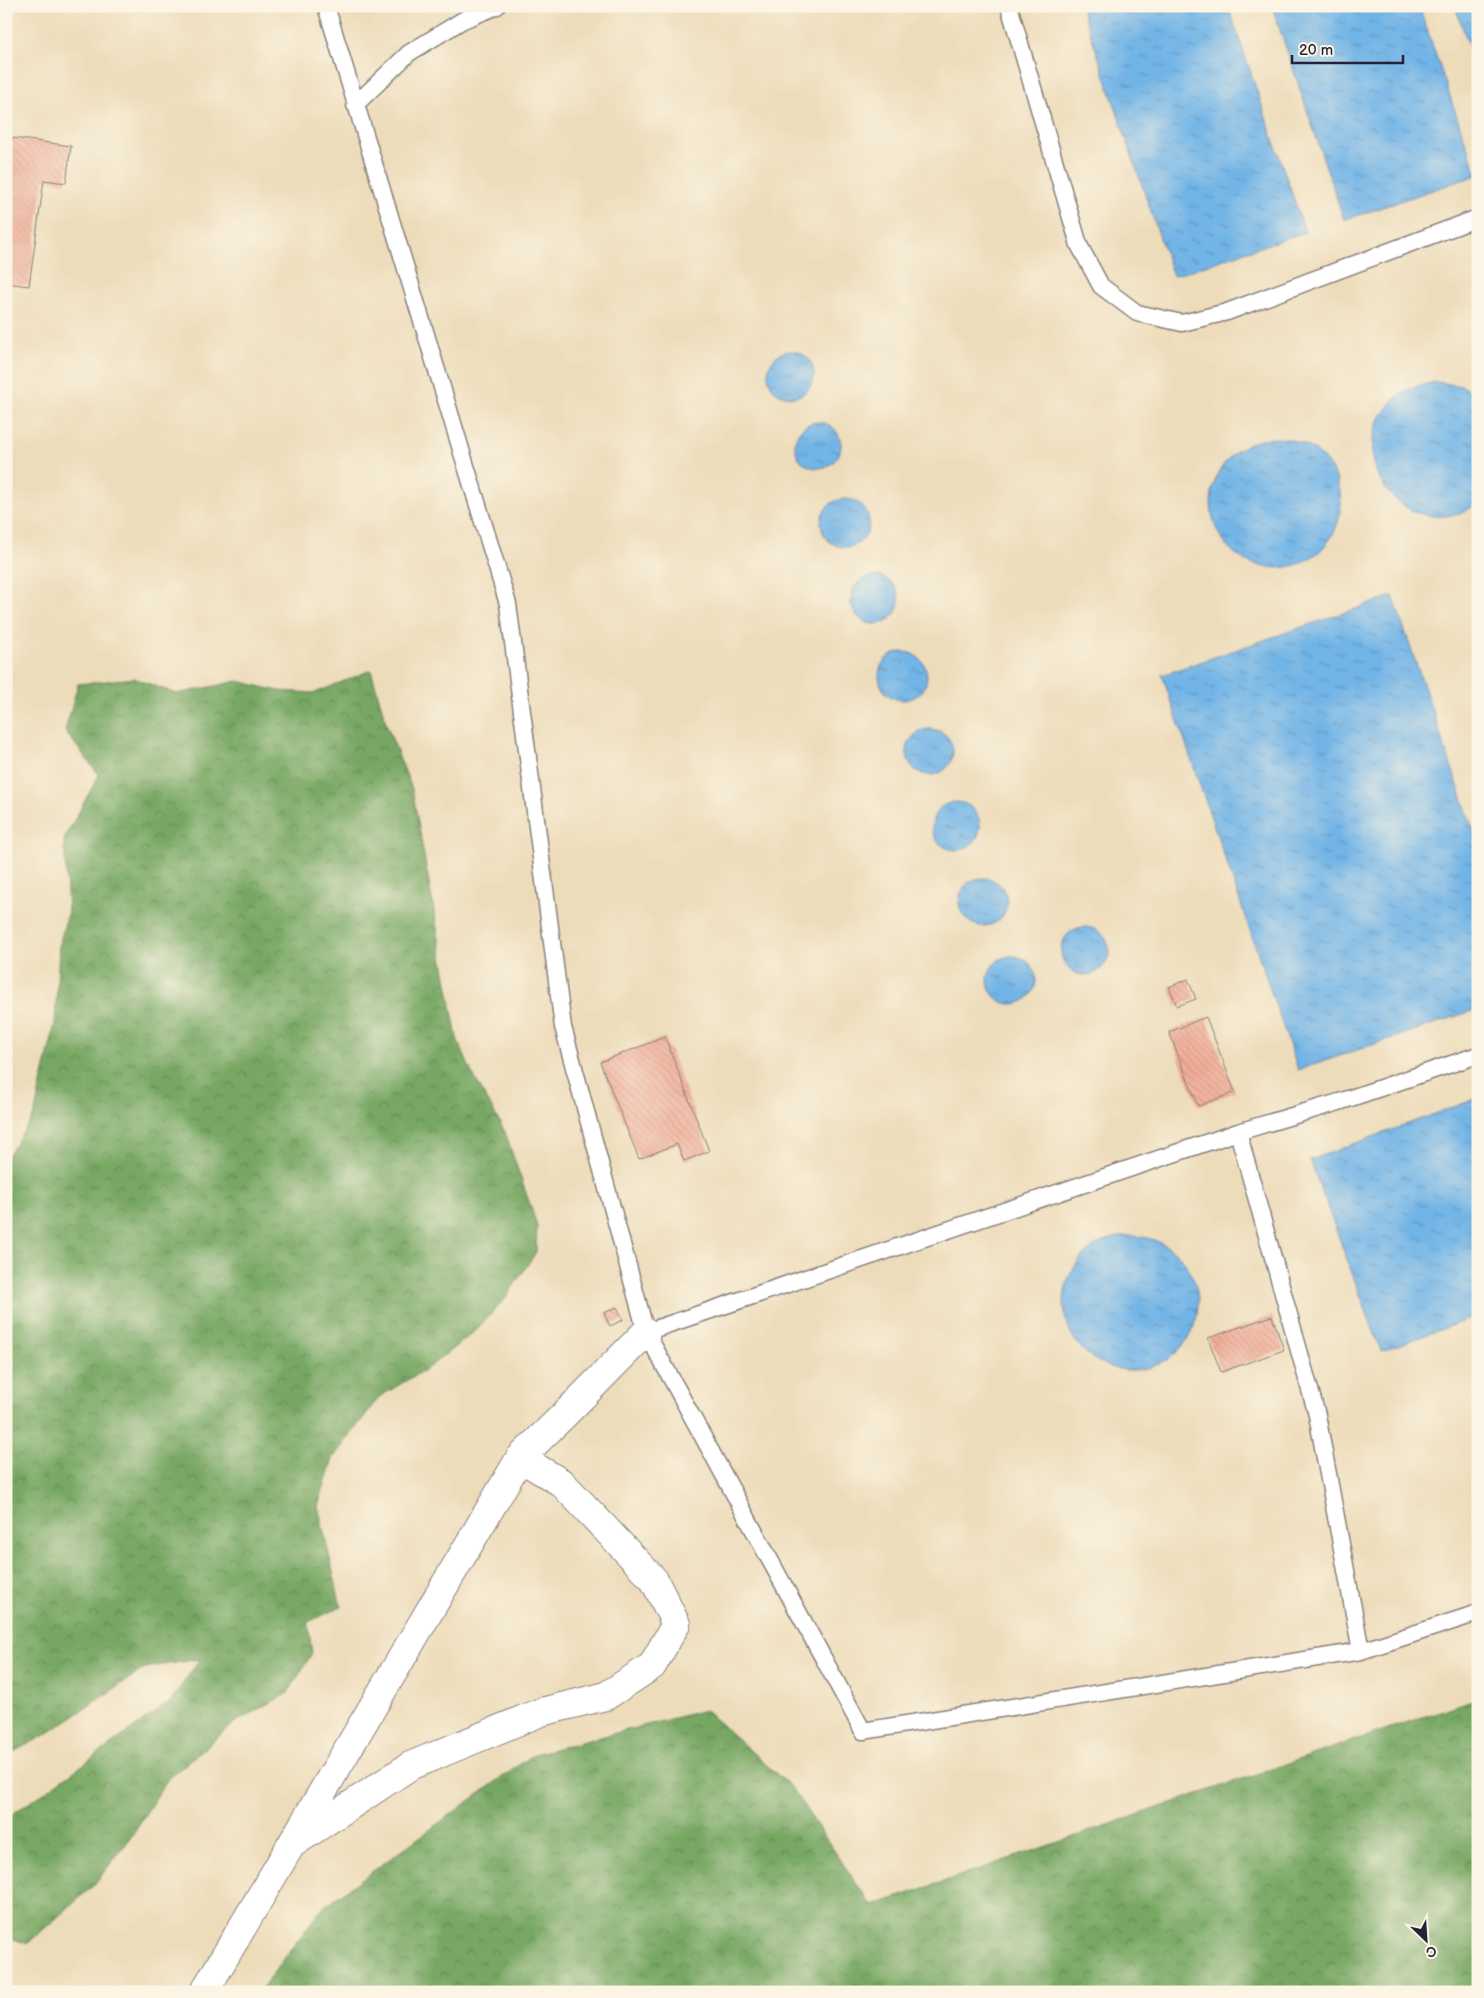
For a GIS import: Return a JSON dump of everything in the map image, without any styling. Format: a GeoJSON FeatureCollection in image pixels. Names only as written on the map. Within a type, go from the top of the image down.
{"type":"FeatureCollection","features":[{"type":"Feature","properties":{"kind":"street"},"geometry":{"type":"LineString","coordinates":[[204,1992],[520,1458],[646,1332]]}},
{"type":"Feature","properties":{"kind":"street"},"geometry":{"type":"LineString","coordinates":[[290,1846],[410,1766],[541,1712],[606,1696],[652,1666],[676,1624],[654,1580],[562,1483],[520,1458]]}},
{"type":"Feature","properties":{"kind":"lane"},"geometry":{"type":"LineString","coordinates":[[326,6],[508,604],[563,1028],[646,1332],[863,1731],[1361,1651],[1478,1613]]}},
{"type":"Feature","properties":{"kind":"lane"},"geometry":{"type":"LineString","coordinates":[[355,105],[409,53],[463,20],[497,6]]}},
{"type":"Feature","properties":{"kind":"lane"},"geometry":{"type":"LineString","coordinates":[[1009,6],[1079,245],[1101,286],[1137,313],[1182,323],[1227,312],[1478,218]]}},
{"type":"Feature","properties":{"kind":"lane"},"geometry":{"type":"LineString","coordinates":[[646,1332],[1238,1132],[1339,1102],[1478,1055]]}},
{"type":"Feature","properties":{"kind":"lane"},"geometry":{"type":"LineString","coordinates":[[1238,1132],[1317,1415],[1361,1651]]}},
{"type":"Feature","properties":{"kind":"green space"},"geometry":{"type":"Polygon","coordinates":[[[371,670],[387,726],[412,789],[457,1038],[471,1071],[505,1132],[537,1225],[536,1252],[505,1299],[474,1332],[429,1367],[379,1397],[333,1458],[318,1506],[341,1607],[308,1622],[312,1653],[288,1693],[234,1723],[167,1780],[129,1840],[93,1886],[27,1944],[6,1936],[6,1818],[44,1793],[171,1701],[200,1659],[145,1668],[47,1734],[6,1756],[6,1159],[34,1115],[55,1024],[59,946],[68,911],[64,839],[99,775],[65,731],[78,684],[134,678],[177,694],[238,681],[279,691],[315,693],[371,670]]]}},
{"type":"Feature","properties":{"kind":"green space"},"geometry":{"type":"Polygon","coordinates":[[[1478,1698],[1478,1992],[259,1992],[322,1908],[534,1754],[705,1710],[790,1786],[872,1906],[1478,1698]]]}},
{"type":"Feature","properties":{"kind":"water"},"geometry":{"type":"Polygon","coordinates":[[[1081,6],[1228,6],[1305,232],[1173,276],[1081,6]]]}},
{"type":"Feature","properties":{"kind":"water"},"geometry":{"type":"Polygon","coordinates":[[[1272,6],[1419,6],[1477,175],[1344,220],[1272,6]]]}},
{"type":"Feature","properties":{"kind":"water"},"geometry":{"type":"Polygon","coordinates":[[[1455,6],[1478,6],[1478,72],[1455,6]]]}},
{"type":"Feature","properties":{"kind":"water"},"geometry":{"type":"Polygon","coordinates":[[[796,351],[808,357],[813,365],[813,383],[808,391],[800,396],[786,397],[774,391],[769,383],[768,369],[774,357],[782,352],[796,351]]]}},
{"type":"Feature","properties":{"kind":"water"},"geometry":{"type":"Polygon","coordinates":[[[1435,382],[1462,386],[1478,395],[1478,503],[1455,514],[1433,516],[1412,510],[1394,498],[1381,481],[1374,461],[1373,438],[1382,415],[1394,400],[1405,391],[1435,382]]]}},
{"type":"Feature","properties":{"kind":"water"},"geometry":{"type":"Polygon","coordinates":[[[813,422],[823,422],[835,428],[840,436],[840,454],[835,462],[827,467],[813,468],[805,465],[798,458],[795,450],[795,440],[798,432],[805,425],[813,422]]]}},
{"type":"Feature","properties":{"kind":"water"},"geometry":{"type":"Polygon","coordinates":[[[1276,438],[1289,439],[1301,443],[1322,457],[1336,478],[1340,490],[1340,516],[1336,528],[1322,549],[1301,563],[1289,567],[1276,568],[1263,567],[1251,563],[1230,549],[1216,528],[1212,516],[1211,503],[1212,490],[1216,478],[1230,457],[1251,443],[1263,439],[1276,438]]]}},
{"type":"Feature","properties":{"kind":"water"},"geometry":{"type":"Polygon","coordinates":[[[845,499],[854,501],[862,506],[867,514],[869,523],[867,532],[862,540],[854,545],[845,547],[836,545],[828,540],[823,532],[821,523],[823,514],[828,506],[836,501],[845,499]]]}},
{"type":"Feature","properties":{"kind":"water"},"geometry":{"type":"Polygon","coordinates":[[[875,576],[884,578],[892,583],[897,591],[899,600],[897,609],[892,617],[884,622],[875,624],[866,622],[858,617],[853,609],[851,600],[853,591],[858,583],[866,578],[875,576]]]}},
{"type":"Feature","properties":{"kind":"water"},"geometry":{"type":"Polygon","coordinates":[[[1393,596],[1478,844],[1478,1009],[1298,1070],[1162,675],[1393,596]]]}},
{"type":"Feature","properties":{"kind":"water"},"geometry":{"type":"Polygon","coordinates":[[[903,652],[912,654],[920,659],[925,667],[927,676],[925,685],[920,693],[912,698],[903,700],[894,698],[886,693],[881,685],[879,676],[881,667],[886,659],[894,654],[903,652]]]}},
{"type":"Feature","properties":{"kind":"water"},"geometry":{"type":"Polygon","coordinates":[[[935,729],[947,735],[952,743],[952,761],[947,769],[939,774],[925,775],[913,769],[908,761],[907,747],[913,735],[921,730],[935,729]]]}},
{"type":"Feature","properties":{"kind":"water"},"geometry":{"type":"Polygon","coordinates":[[[956,802],[965,804],[973,809],[978,817],[980,826],[978,835],[973,843],[965,848],[956,850],[947,848],[939,843],[934,835],[932,826],[934,817],[939,809],[947,804],[956,802]]]}},
{"type":"Feature","properties":{"kind":"water"},"geometry":{"type":"Polygon","coordinates":[[[983,878],[992,880],[1000,885],[1005,893],[1007,902],[1005,911],[1000,919],[992,924],[983,926],[974,924],[966,919],[961,911],[959,902],[961,893],[966,885],[974,880],[983,878]]]}},
{"type":"Feature","properties":{"kind":"water"},"geometry":{"type":"Polygon","coordinates":[[[1085,927],[1094,929],[1102,934],[1107,942],[1109,951],[1107,960],[1102,968],[1094,973],[1085,975],[1076,973],[1068,968],[1063,960],[1061,951],[1063,942],[1068,934],[1076,929],[1085,927]]]}},
{"type":"Feature","properties":{"kind":"water"},"geometry":{"type":"Polygon","coordinates":[[[1012,956],[1021,958],[1029,963],[1034,971],[1036,980],[1034,989],[1029,997],[1021,1002],[1012,1004],[1003,1002],[995,997],[990,989],[988,980],[990,971],[995,963],[1003,958],[1012,956]]]}},
{"type":"Feature","properties":{"kind":"water"},"geometry":{"type":"Polygon","coordinates":[[[1478,1098],[1478,1316],[1381,1351],[1310,1160],[1478,1098]]]}},
{"type":"Feature","properties":{"kind":"water"},"geometry":{"type":"Polygon","coordinates":[[[1131,1236],[1157,1241],[1179,1255],[1193,1277],[1198,1303],[1193,1329],[1179,1351],[1157,1365],[1131,1370],[1105,1365],[1083,1351],[1069,1329],[1064,1303],[1069,1277],[1083,1255],[1105,1241],[1131,1236]]]}},
{"type":"Feature","properties":{"kind":"building"},"geometry":{"type":"Polygon","coordinates":[[[6,137],[71,146],[66,183],[44,180],[29,286],[6,283],[6,137]]]}},
{"type":"Feature","properties":{"kind":"building"},"geometry":{"type":"Polygon","coordinates":[[[1188,979],[1196,999],[1177,1006],[1169,987],[1188,979]]]}},
{"type":"Feature","properties":{"kind":"building"},"geometry":{"type":"Polygon","coordinates":[[[1206,1017],[1235,1092],[1198,1106],[1169,1032],[1206,1017]]]}},
{"type":"Feature","properties":{"kind":"building"},"geometry":{"type":"Polygon","coordinates":[[[665,1037],[709,1151],[684,1161],[677,1144],[639,1159],[600,1062],[665,1037]]]}},
{"type":"Feature","properties":{"kind":"building"},"geometry":{"type":"Polygon","coordinates":[[[617,1307],[623,1320],[610,1326],[604,1313],[617,1307]]]}},
{"type":"Feature","properties":{"kind":"building"},"geometry":{"type":"Polygon","coordinates":[[[1272,1316],[1284,1350],[1221,1372],[1208,1338],[1272,1316]]]}}]}
